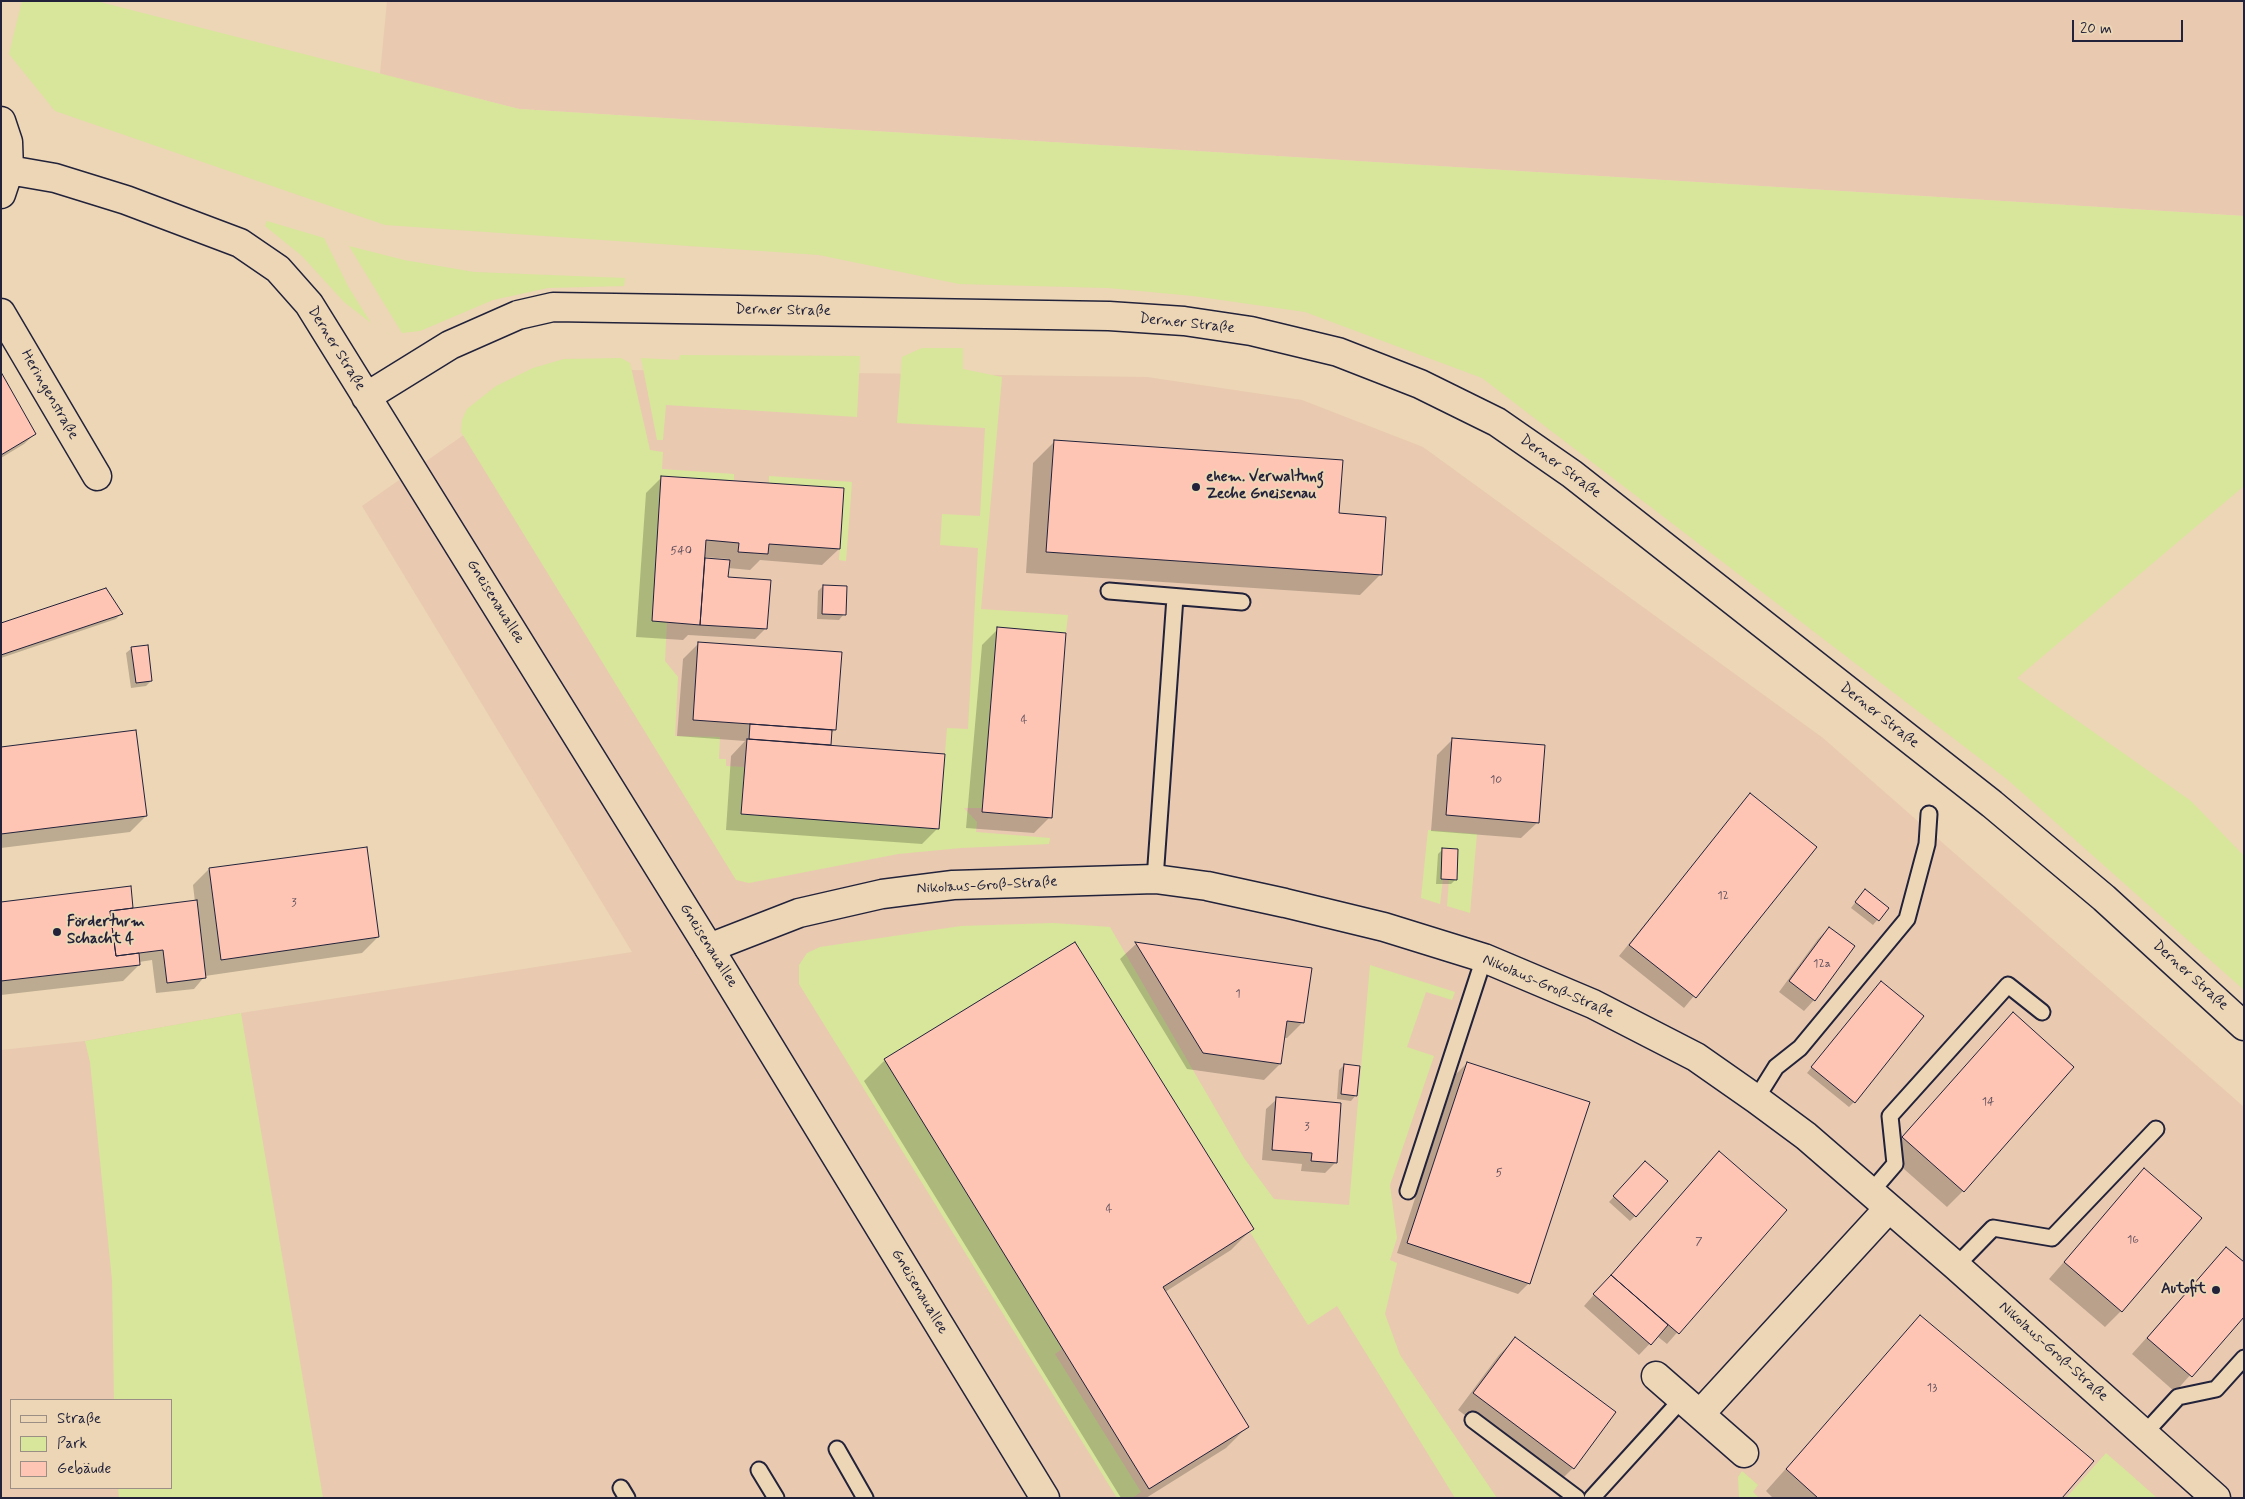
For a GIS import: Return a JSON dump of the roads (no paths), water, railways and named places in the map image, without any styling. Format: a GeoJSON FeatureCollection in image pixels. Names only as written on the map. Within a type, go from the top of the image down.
{"type":"FeatureCollection","features":[{"type":"Feature","properties":{"kind":"main road"},"geometry":{"type":"LineString","coordinates":[[1,122],[8,142],[5,182]]}},
{"type":"Feature","properties":{"kind":"main road","name":"Derner Straße"},"geometry":{"type":"LineString","coordinates":[[5,182],[55,178],[126,200],[240,243],[278,269],[309,304],[366,397],[450,346],[518,315],[553,307],[1109,316],[1184,321],[1251,331],[1338,352],[1420,384],[1497,422],[1572,474],[1992,804],[2104,898],[2244,1026]]}},
{"type":"Feature","properties":{"kind":"main road","name":"Heringenstraße"},"geometry":{"type":"LineString","coordinates":[[1,313],[97,476]]}},
{"type":"Feature","properties":{"kind":"main road","name":"Gneisenauallee"},"geometry":{"type":"LineString","coordinates":[[366,397],[424,486],[709,948],[1045,1498]]}},
{"type":"Feature","properties":{"kind":"main road","name":"Nikolaus-Groß-Straße"},"geometry":{"type":"LineString","coordinates":[[709,948],[799,913],[882,894],[953,885],[1155,879],[1207,886],[1285,903],[1384,927],[1484,958],[1593,1004],[1696,1057],[1756,1099],[1806,1136],[1880,1200],[2216,1498]]}},
{"type":"Feature","properties":{"kind":"main road"},"geometry":{"type":"LineString","coordinates":[[1691,1406],[1880,1200]]}},
{"type":"Feature","properties":{"kind":"main road"},"geometry":{"type":"LineString","coordinates":[[1656,1376],[1744,1452]]}},
{"type":"Feature","properties":{"kind":"lane"},"geometry":{"type":"LineString","coordinates":[[1109,591],[1242,602]]}},
{"type":"Feature","properties":{"kind":"lane"},"geometry":{"type":"LineString","coordinates":[[1155,879],[1175,597]]}},
{"type":"Feature","properties":{"kind":"lane"},"geometry":{"type":"LineString","coordinates":[[1756,1099],[1776,1067],[1800,1048],[1907,919],[1927,844],[1929,814]]}},
{"type":"Feature","properties":{"kind":"lane"},"geometry":{"type":"LineString","coordinates":[[1408,1191],[1484,958]]}},
{"type":"Feature","properties":{"kind":"lane"},"geometry":{"type":"LineString","coordinates":[[1880,1200],[1895,1164],[1890,1116],[2008,984],[2042,1012]]}},
{"type":"Feature","properties":{"kind":"lane"},"geometry":{"type":"LineString","coordinates":[[1956,1266],[1993,1228],[2052,1238],[2156,1128]]}},
{"type":"Feature","properties":{"kind":"lane"},"geometry":{"type":"LineString","coordinates":[[2144,1434],[2178,1397],[2216,1389],[2244,1358]]}},
{"type":"Feature","properties":{"kind":"lane"},"geometry":{"type":"LineString","coordinates":[[1592,1498],[1691,1406]]}},
{"type":"Feature","properties":{"kind":"lane"},"geometry":{"type":"LineString","coordinates":[[1473,1420],[1577,1498]]}},
{"type":"Feature","properties":{"kind":"lane"},"geometry":{"type":"LineString","coordinates":[[837,1449],[865,1498]]}},
{"type":"Feature","properties":{"kind":"lane"},"geometry":{"type":"LineString","coordinates":[[759,1470],[776,1498]]}},
{"type":"Feature","properties":{"kind":"place","name":"ehem. Verwaltung Zeche Gneisenau"},"geometry":{"type":"Point","coordinates":[1196,487]}},
{"type":"Feature","properties":{"kind":"place","name":"Förderturm Schacht 4"},"geometry":{"type":"Point","coordinates":[57,932]}},
{"type":"Feature","properties":{"kind":"place","name":"Autofit"},"geometry":{"type":"Point","coordinates":[2216,1290]}}]}
